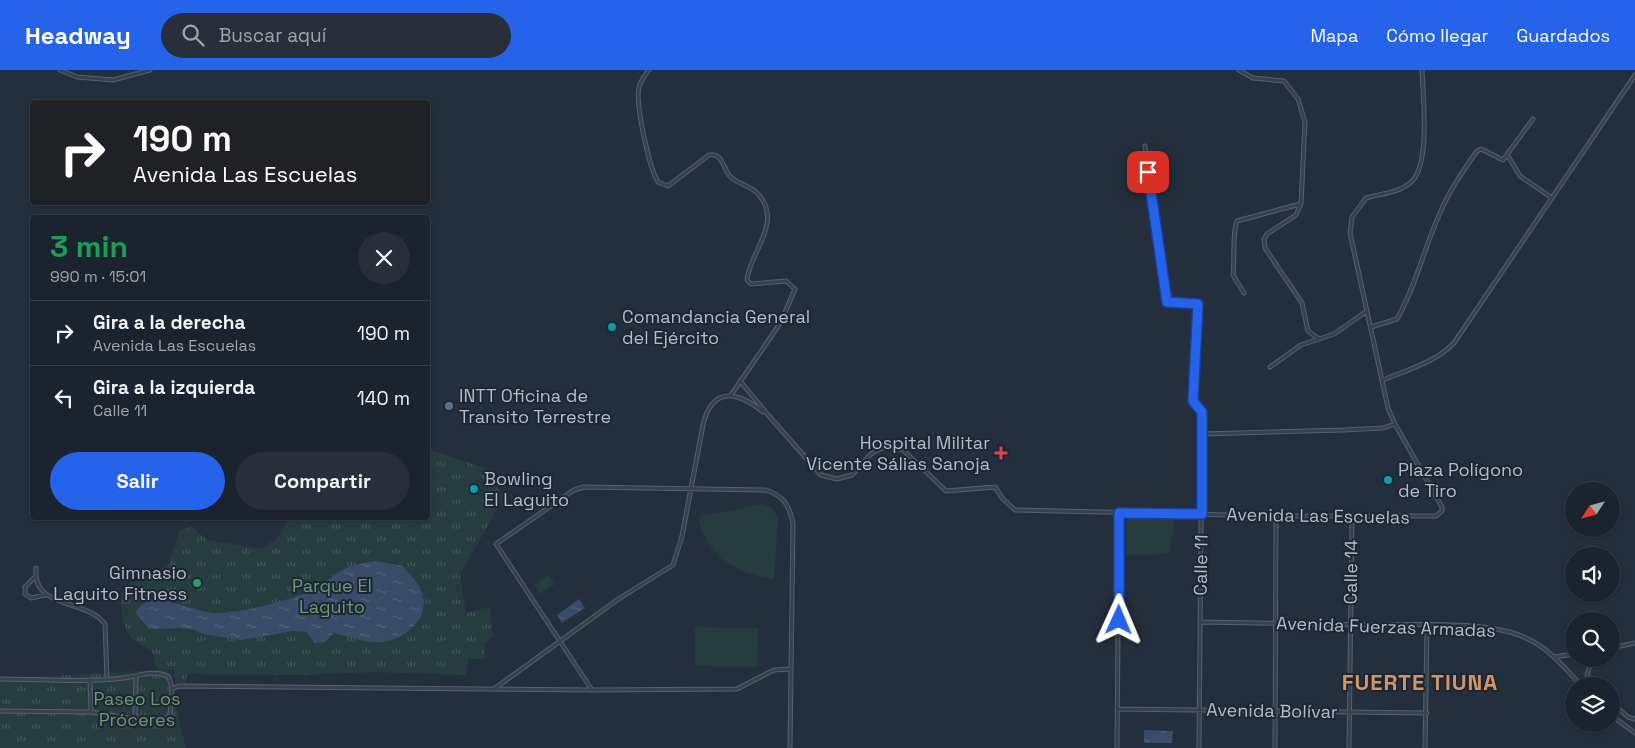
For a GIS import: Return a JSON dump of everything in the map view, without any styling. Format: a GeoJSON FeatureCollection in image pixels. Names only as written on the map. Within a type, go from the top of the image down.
{"type":"FeatureCollection","features":[{"type":"Feature","properties":{"kind":"street"},"geometry":{"type":"LineString","coordinates":[[60,70],[71,75],[86,78],[116,80],[144,70],[150,70]]}},
{"type":"Feature","properties":{"kind":"street"},"geometry":{"type":"LineString","coordinates":[[131,75],[135,70]]}},
{"type":"Feature","properties":{"kind":"street"},"geometry":{"type":"LineString","coordinates":[[649,70],[641,82],[639,97],[652,173],[658,182],[668,186],[709,155],[715,154],[720,157],[729,175],[751,186],[760,195],[768,212],[759,250],[747,274],[747,280],[751,284],[786,281],[795,289],[781,322],[731,395]]}},
{"type":"Feature","properties":{"kind":"street"},"geometry":{"type":"LineString","coordinates":[[1239,70],[1254,78],[1284,81],[1298,98],[1305,122],[1301,204],[1296,214],[1267,234],[1264,239],[1265,248],[1302,303],[1308,331],[1319,339]]}},
{"type":"Feature","properties":{"kind":"street"},"geometry":{"type":"LineString","coordinates":[[1202,434],[1383,428],[1394,424],[1388,408],[1354,252],[1350,224],[1358,207],[1366,198],[1399,190],[1409,185],[1420,172],[1424,151],[1422,70]]}},
{"type":"Feature","properties":{"kind":"street"},"geometry":{"type":"LineString","coordinates":[[1383,380],[1418,366],[1447,350],[1454,343],[1635,75]]}},
{"type":"Feature","properties":{"kind":"street"},"geometry":{"type":"LineString","coordinates":[[1371,327],[1396,319],[1417,275],[1440,213],[1453,186],[1477,151],[1481,149],[1488,151],[1504,160],[1533,119]]}},
{"type":"Feature","properties":{"kind":"street","name":"Calle 11"},"geometry":{"type":"LineString","coordinates":[[1145,146],[1167,302],[1198,304],[1193,401],[1202,412],[1199,748]]}},
{"type":"Feature","properties":{"kind":"street"},"geometry":{"type":"LineString","coordinates":[[1508,156],[1520,176],[1552,198]]}},
{"type":"Feature","properties":{"kind":"street"},"geometry":{"type":"LineString","coordinates":[[1244,293],[1233,276],[1236,253],[1234,228],[1237,221],[1301,204]]}},
{"type":"Feature","properties":{"kind":"street"},"geometry":{"type":"LineString","coordinates":[[1270,366],[1301,345],[1334,334],[1368,311]]}},
{"type":"Feature","properties":{"kind":"street"},"geometry":{"type":"LineString","coordinates":[[740,381],[768,416]]}},
{"type":"Feature","properties":{"kind":"street"},"geometry":{"type":"LineString","coordinates":[[493,690],[617,600],[673,565],[682,536],[706,412],[717,400],[731,395],[741,396],[768,416]]}},
{"type":"Feature","properties":{"kind":"street","name":"Avenida Las Escuelas"},"geometry":{"type":"LineString","coordinates":[[768,416],[822,475],[836,479],[852,475],[871,454],[882,448],[892,448],[903,450],[946,492],[995,487],[1003,499],[1015,510],[1432,518],[1440,514],[1442,507],[1394,424]]}},
{"type":"Feature","properties":{"kind":"street"},"geometry":{"type":"LineString","coordinates":[[592,690],[496,544],[579,489],[690,488],[766,490],[780,494],[789,506],[793,523],[790,748]]}},
{"type":"Feature","properties":{"kind":"street"},"geometry":{"type":"LineString","coordinates":[[1117,748],[1119,513]]}},
{"type":"Feature","properties":{"kind":"street"},"geometry":{"type":"LineString","coordinates":[[1275,748],[1276,516]]}},
{"type":"Feature","properties":{"kind":"street","name":"Calle 14"},"geometry":{"type":"LineString","coordinates":[[1349,748],[1352,517]]}},
{"type":"Feature","properties":{"kind":"street"},"geometry":{"type":"LineString","coordinates":[[36,568],[35,577],[39,588],[46,595],[59,602],[93,612],[105,624],[107,679]]}},
{"type":"Feature","properties":{"kind":"street"},"geometry":{"type":"LineString","coordinates":[[35,577],[25,587],[25,594],[31,598],[46,595]]}},
{"type":"Feature","properties":{"kind":"street","name":"Avenida Fuerzas Armadas"},"geometry":{"type":"LineString","coordinates":[[1200,622],[1485,627],[1505,630],[1527,638],[1543,647],[1573,677]]}},
{"type":"Feature","properties":{"kind":"street"},"geometry":{"type":"LineString","coordinates":[[1425,748],[1427,625]]}},
{"type":"Feature","properties":{"kind":"street"},"geometry":{"type":"LineString","coordinates":[[1620,646],[1635,644]]}},
{"type":"Feature","properties":{"kind":"street"},"geometry":{"type":"LineString","coordinates":[[1554,658],[1565,656]]}},
{"type":"Feature","properties":{"kind":"street"},"geometry":{"type":"LineString","coordinates":[[172,689],[178,686],[493,690],[737,688],[774,670],[790,668]]}},
{"type":"Feature","properties":{"kind":"street"},"geometry":{"type":"LineString","coordinates":[[0,679],[90,680],[154,673],[169,677],[172,689],[171,712],[168,717],[162,720],[135,719],[91,712],[0,711]]}},
{"type":"Feature","properties":{"kind":"street"},"geometry":{"type":"LineString","coordinates":[[135,719],[136,676]]}},
{"type":"Feature","properties":{"kind":"street"},"geometry":{"type":"LineString","coordinates":[[90,680],[91,712]]}},
{"type":"Feature","properties":{"kind":"street","name":"Avenida Bolívar"},"geometry":{"type":"LineString","coordinates":[[1118,709],[1427,713]]}},
{"type":"Feature","properties":{"kind":"street"},"geometry":{"type":"LineString","coordinates":[[1620,710],[1628,717],[1635,719]]}},
{"type":"Feature","properties":{"kind":"street"},"geometry":{"type":"LineString","coordinates":[[1620,722],[1635,733]]}},
{"type":"Feature","properties":{"kind":"green space","name":"Parque El Laguito"},"geometry":{"type":"Polygon","coordinates":[[[430,450],[487,469],[503,498],[460,575],[466,613],[490,607],[493,637],[484,643],[485,659],[468,659],[466,675],[376,672],[302,675],[187,674],[186,683],[175,683],[174,669],[167,670],[186,748],[0,748],[0,679],[160,670],[155,665],[153,653],[136,642],[128,632],[122,613],[121,593],[130,584],[168,566],[180,530],[191,527],[208,540],[261,549],[278,538],[287,520],[430,520],[430,450]]]}},
{"type":"Feature","properties":{"kind":"green space"},"geometry":{"type":"Polygon","coordinates":[[[764,504],[774,510],[778,519],[774,579],[748,573],[725,561],[708,542],[702,530],[699,517],[764,504]]]}},
{"type":"Feature","properties":{"kind":"green space"},"geometry":{"type":"Polygon","coordinates":[[[1128,518],[1175,519],[1169,554],[1126,555],[1126,524],[1128,518]]]}},
{"type":"Feature","properties":{"kind":"green space"},"geometry":{"type":"Polygon","coordinates":[[[548,575],[555,584],[540,594],[534,585],[548,575]]]}},
{"type":"Feature","properties":{"kind":"green space"},"geometry":{"type":"Polygon","coordinates":[[[695,627],[758,628],[757,667],[695,666],[695,627]]]}},
{"type":"Feature","properties":{"kind":"water"},"geometry":{"type":"Polygon","coordinates":[[[375,561],[403,566],[420,588],[423,598],[421,616],[416,624],[402,636],[393,640],[383,642],[365,641],[334,633],[325,642],[315,643],[306,632],[293,631],[242,640],[208,635],[187,628],[149,629],[136,613],[142,605],[151,601],[174,603],[210,613],[244,610],[305,593],[320,586],[345,569],[375,561]]]}},
{"type":"Feature","properties":{"kind":"water"},"geometry":{"type":"Polygon","coordinates":[[[579,599],[585,608],[562,623],[557,615],[579,599]]]}},
{"type":"Feature","properties":{"kind":"water"},"geometry":{"type":"Polygon","coordinates":[[[1144,730],[1173,731],[1172,743],[1144,743],[1144,730]]]}},
{"type":"Feature","properties":{"kind":"place","name":"Comandancia General del Ejército"},"geometry":{"type":"Point","coordinates":[612,327]}},
{"type":"Feature","properties":{"kind":"place","name":"INTT Oficina de Transito Terrestre"},"geometry":{"type":"Point","coordinates":[449,406]}},
{"type":"Feature","properties":{"kind":"place","name":"Hospital Militar Vicente Sálias Sanoja"},"geometry":{"type":"Point","coordinates":[1001,453]}},
{"type":"Feature","properties":{"kind":"place","name":"Plaza Polígono de Tiro"},"geometry":{"type":"Point","coordinates":[1388,480]}},
{"type":"Feature","properties":{"kind":"place","name":"Bowling El Laguito"},"geometry":{"type":"Point","coordinates":[474,489]}},
{"type":"Feature","properties":{"kind":"place","name":"Gimnasio Laguito Fitness"},"geometry":{"type":"Point","coordinates":[197,583]}},
{"type":"Feature","properties":{"kind":"district","name":"FUERTE TIUNA"},"geometry":{"type":"Point","coordinates":[1420,682]}},
{"type":"Feature","properties":{"kind":"route"},"geometry":{"type":"LineString","coordinates":[[1119,620],[1119,513],[1202,514],[1202,412],[1193,401],[1198,304],[1167,302],[1148,172]]}},
{"type":"Feature","properties":{"kind":"park label","name":"Paseo Los Próceres"},"geometry":{"type":"Point","coordinates":[137,709]}}]}
